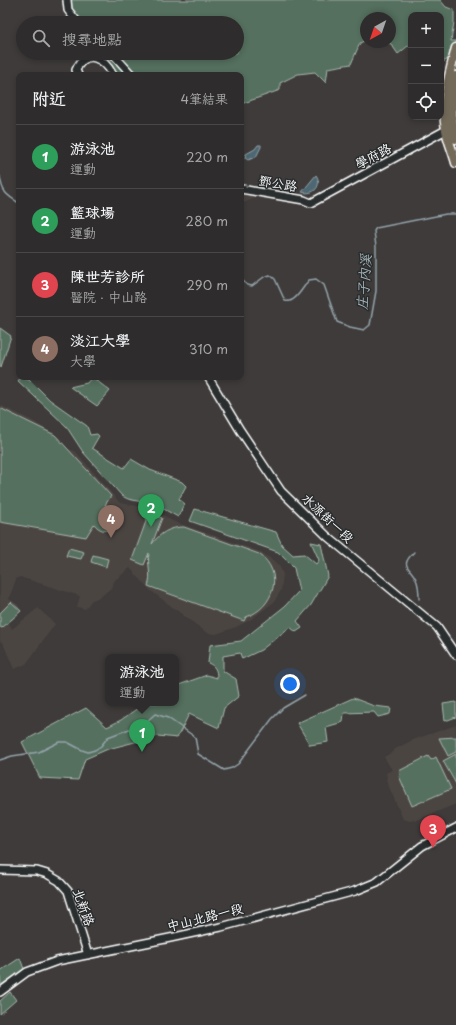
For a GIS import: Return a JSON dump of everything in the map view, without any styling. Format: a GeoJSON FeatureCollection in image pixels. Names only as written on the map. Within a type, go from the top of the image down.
{"type":"FeatureCollection","features":[{"type":"Feature","properties":{"kind":"main road"},"geometry":{"type":"LineString","coordinates":[[456,48],[445,101],[446,130],[456,162]]}},
{"type":"Feature","properties":{"kind":"main road"},"geometry":{"type":"LineString","coordinates":[[456,76],[452,93],[451,112],[452,125],[456,139]]}},
{"type":"Feature","properties":{"kind":"street"},"geometry":{"type":"LineString","coordinates":[[67,0],[68,10],[73,16]]}},
{"type":"Feature","properties":{"kind":"street"},"geometry":{"type":"LineString","coordinates":[[77,72],[76,70],[79,64],[83,60]]}},
{"type":"Feature","properties":{"kind":"street"},"geometry":{"type":"LineString","coordinates":[[99,60],[108,67],[111,72]]}},
{"type":"Feature","properties":{"kind":"street"},"geometry":{"type":"LineString","coordinates":[[118,60],[129,72]]}},
{"type":"Feature","properties":{"kind":"street","name":"學府路"},"geometry":{"type":"LineString","coordinates":[[311,203],[446,130]]}},
{"type":"Feature","properties":{"kind":"street","name":"鄧公路"},"geometry":{"type":"LineString","coordinates":[[244,190],[304,200],[311,203]]}},
{"type":"Feature","properties":{"kind":"street","name":"水源街一段"},"geometry":{"type":"LineString","coordinates":[[210,380],[240,430],[281,491],[328,537],[437,627],[456,655]]}},
{"type":"Feature","properties":{"kind":"street","name":"中山北路一段"},"geometry":{"type":"LineString","coordinates":[[0,992],[28,972],[57,961],[221,927],[348,893],[377,882],[422,846],[456,828]]}},
{"type":"Feature","properties":{"kind":"street","name":"北新路"},"geometry":{"type":"LineString","coordinates":[[0,870],[37,871],[47,874],[59,881],[68,891],[88,955]]}},
{"type":"Feature","properties":{"kind":"shaded area"},"geometry":{"type":"Polygon","coordinates":[[[244,192],[262,195],[244,203],[244,192]]]}},
{"type":"Feature","properties":{"kind":"shaded area"},"geometry":{"type":"Polygon","coordinates":[[[0,405],[31,420],[59,437],[68,449],[75,451],[120,503],[154,509],[172,521],[261,552],[274,561],[280,567],[283,575],[281,590],[274,602],[250,620],[216,634],[207,633],[151,591],[130,568],[115,580],[111,588],[100,597],[92,600],[85,609],[77,607],[80,596],[20,577],[16,579],[9,599],[18,605],[22,611],[9,623],[12,629],[38,608],[55,624],[26,664],[14,669],[3,643],[0,641],[0,405]]]}},
{"type":"Feature","properties":{"kind":"shaded area"},"geometry":{"type":"Polygon","coordinates":[[[456,725],[456,804],[414,821],[413,819],[410,821],[403,819],[386,780],[386,773],[392,770],[384,757],[395,749],[413,740],[456,725]]]}},
{"type":"Feature","properties":{"kind":"green space"},"geometry":{"type":"Polygon","coordinates":[[[70,0],[440,0],[446,7],[454,10],[451,41],[456,41],[456,43],[452,59],[444,61],[444,12],[408,12],[408,46],[398,54],[394,48],[396,48],[396,12],[360,12],[360,43],[351,64],[328,68],[326,83],[315,72],[298,74],[280,83],[280,90],[244,103],[244,72],[110,72],[104,60],[244,60],[244,16],[77,16],[71,8],[70,0]]]}},
{"type":"Feature","properties":{"kind":"green space"},"geometry":{"type":"Polygon","coordinates":[[[0,328],[11,336],[1,367],[0,365],[0,328]]]}},
{"type":"Feature","properties":{"kind":"green space"},"geometry":{"type":"Polygon","coordinates":[[[30,380],[50,400],[87,426],[90,435],[97,434],[99,436],[92,448],[124,468],[131,459],[150,470],[182,482],[186,486],[179,499],[185,504],[178,517],[153,503],[128,499],[122,496],[83,452],[66,426],[18,381],[30,380]]]}},
{"type":"Feature","properties":{"kind":"green space"},"geometry":{"type":"Polygon","coordinates":[[[90,380],[96,380],[110,391],[97,406],[70,387],[87,383],[90,380]]]}},
{"type":"Feature","properties":{"kind":"green space"},"geometry":{"type":"Polygon","coordinates":[[[0,408],[55,435],[111,496],[105,505],[113,509],[117,519],[115,525],[111,529],[100,529],[94,524],[86,537],[0,522],[0,408]]]}},
{"type":"Feature","properties":{"kind":"green space"},"geometry":{"type":"Polygon","coordinates":[[[195,509],[276,532],[282,545],[293,555],[304,554],[316,564],[319,560],[311,542],[321,544],[328,576],[311,605],[297,621],[302,628],[296,632],[290,627],[261,650],[242,659],[240,653],[223,656],[223,671],[236,679],[239,696],[224,708],[219,728],[189,714],[177,738],[158,736],[108,749],[85,759],[78,780],[40,778],[22,742],[86,708],[107,727],[121,720],[141,706],[179,706],[179,685],[207,675],[217,678],[215,669],[208,663],[210,645],[241,641],[285,606],[299,591],[294,568],[278,552],[190,521],[195,509]]]}},
{"type":"Feature","properties":{"kind":"green space"},"geometry":{"type":"Polygon","coordinates":[[[149,513],[162,518],[152,544],[166,531],[184,527],[259,554],[272,570],[274,579],[273,589],[264,606],[246,617],[244,621],[148,586],[150,578],[149,553],[144,565],[132,560],[149,513]]]}},
{"type":"Feature","properties":{"kind":"green space"},"geometry":{"type":"Polygon","coordinates":[[[69,548],[84,552],[81,559],[66,556],[69,548]]]}},
{"type":"Feature","properties":{"kind":"green space"},"geometry":{"type":"Polygon","coordinates":[[[93,555],[108,559],[106,567],[91,562],[93,555]]]}},
{"type":"Feature","properties":{"kind":"green space"},"geometry":{"type":"Polygon","coordinates":[[[11,602],[21,611],[2,628],[0,627],[0,613],[11,602]]]}},
{"type":"Feature","properties":{"kind":"green space"},"geometry":{"type":"Polygon","coordinates":[[[353,698],[374,706],[391,708],[390,714],[378,717],[374,712],[344,713],[343,722],[326,727],[328,742],[310,745],[297,723],[353,698]]]}},
{"type":"Feature","properties":{"kind":"green space"},"geometry":{"type":"Polygon","coordinates":[[[456,702],[456,717],[445,721],[443,704],[456,702]]]}},
{"type":"Feature","properties":{"kind":"green space"},"geometry":{"type":"Polygon","coordinates":[[[456,737],[456,752],[448,756],[439,738],[456,737]]]}},
{"type":"Feature","properties":{"kind":"green space"},"geometry":{"type":"Polygon","coordinates":[[[456,754],[456,784],[443,761],[456,754]]]}},
{"type":"Feature","properties":{"kind":"green space"},"geometry":{"type":"Polygon","coordinates":[[[428,756],[431,760],[436,757],[451,789],[412,806],[399,776],[399,771],[428,756]]]}},
{"type":"Feature","properties":{"kind":"green space"},"geometry":{"type":"Polygon","coordinates":[[[20,958],[24,969],[1,985],[0,971],[20,958]]]}},
{"type":"Feature","properties":{"kind":"green space"},"geometry":{"type":"Polygon","coordinates":[[[10,992],[16,1000],[0,1014],[0,1001],[10,992]]]}},
{"type":"Feature","properties":{"kind":"water"},"geometry":{"type":"Polygon","coordinates":[[[258,145],[261,145],[261,147],[256,157],[248,160],[245,158],[246,154],[255,149],[258,145]]]}},
{"type":"Feature","properties":{"kind":"water"},"geometry":{"type":"Polygon","coordinates":[[[316,175],[318,179],[318,186],[316,189],[306,193],[302,192],[316,175]]]}},
{"type":"Feature","properties":{"kind":"waterway","name":"庄子內溪"},"geometry":{"type":"LineString","coordinates":[[0,176],[3,189],[16,201]]}},
{"type":"Feature","properties":{"kind":"waterway","name":"庄子內溪"},"geometry":{"type":"LineString","coordinates":[[244,282],[247,285],[252,286],[264,277],[270,275],[275,279],[285,301],[289,301],[295,298],[309,280],[316,279],[324,285],[337,322],[364,330],[370,325],[376,291],[376,247],[374,231],[376,228],[446,214],[456,214]]}},
{"type":"Feature","properties":{"kind":"waterway"},"geometry":{"type":"LineString","coordinates":[[414,552],[406,564],[417,582],[419,599]]}},
{"type":"Feature","properties":{"kind":"waterway"},"geometry":{"type":"LineString","coordinates":[[0,760],[12,756],[39,752],[59,742],[67,742],[88,752],[95,750],[101,746],[108,737],[145,723],[155,714],[168,718],[195,737],[198,754],[224,770],[232,768],[238,764],[272,719],[283,708],[305,695]]}},
{"type":"Feature","properties":{"kind":"place","name":"籃球場"},"geometry":{"type":"Point","coordinates":[151,527]}},
{"type":"Feature","properties":{"kind":"place","name":"淡江大學"},"geometry":{"type":"Point","coordinates":[111,538]}},
{"type":"Feature","properties":{"kind":"place","name":"游泳池"},"geometry":{"type":"Point","coordinates":[142,752]}},
{"type":"Feature","properties":{"kind":"place","name":"陳世芳診所"},"geometry":{"type":"Point","coordinates":[433,848]}}]}
